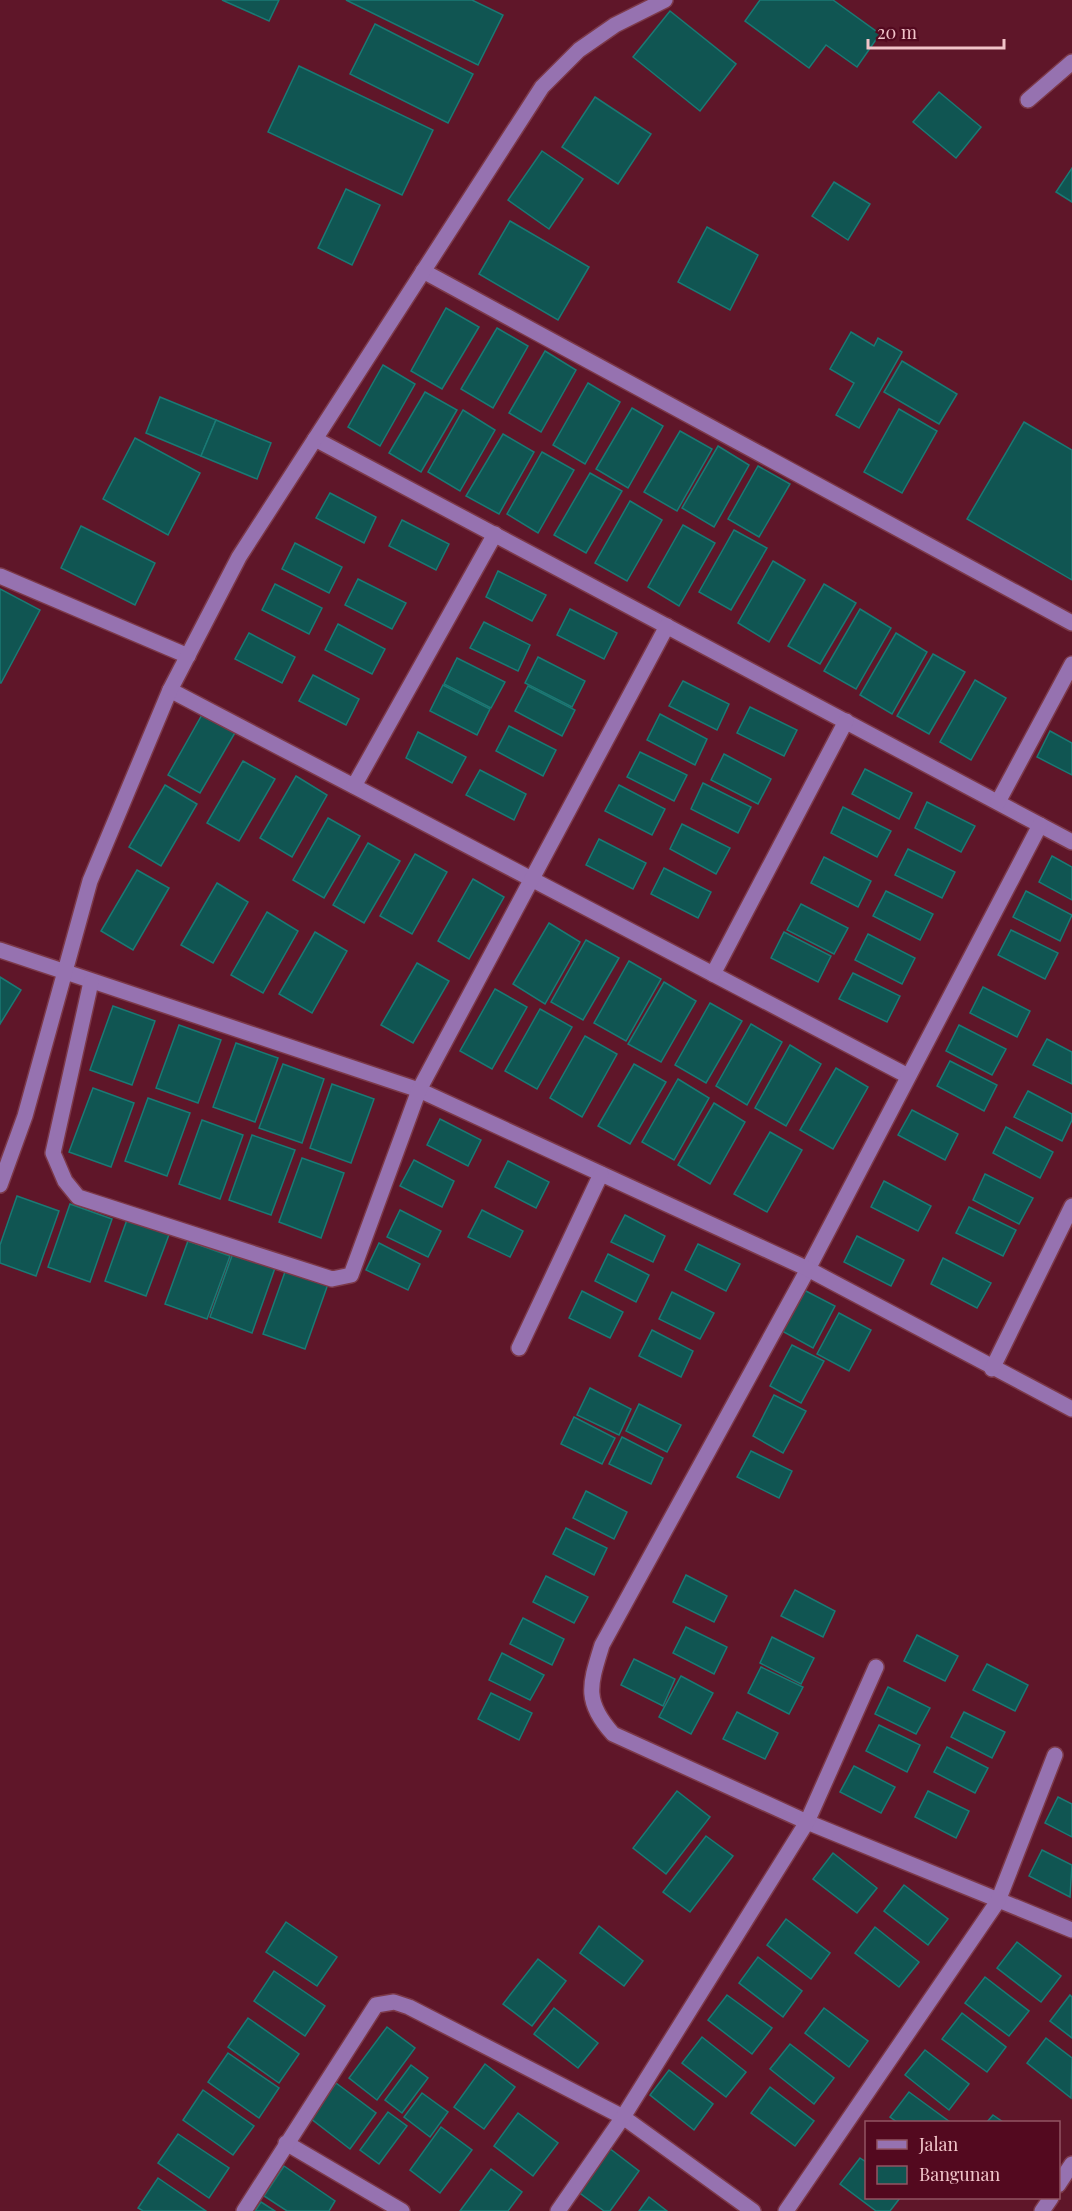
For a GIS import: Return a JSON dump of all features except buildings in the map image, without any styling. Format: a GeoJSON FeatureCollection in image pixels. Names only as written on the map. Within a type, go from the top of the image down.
{"type":"FeatureCollection","features":[{"type":"Feature","properties":{"kind":"street"},"geometry":{"type":"LineString","coordinates":[[0,1185],[25,1116],[90,881],[170,690],[238,557],[542,87],[579,50],[615,26],[665,0]]}},
{"type":"Feature","properties":{"kind":"street"},"geometry":{"type":"LineString","coordinates":[[1028,100],[1072,62]]}},
{"type":"Feature","properties":{"kind":"street"},"geometry":{"type":"LineString","coordinates":[[423,271],[1072,623]]}},
{"type":"Feature","properties":{"kind":"street"},"geometry":{"type":"LineString","coordinates":[[315,439],[1072,842]]}},
{"type":"Feature","properties":{"kind":"street"},"geometry":{"type":"LineString","coordinates":[[354,786],[495,534]]}},
{"type":"Feature","properties":{"kind":"street"},"geometry":{"type":"LineString","coordinates":[[0,576],[188,656]]}},
{"type":"Feature","properties":{"kind":"street"},"geometry":{"type":"LineString","coordinates":[[91,982],[53,1152],[65,1180],[78,1197],[332,1279],[345,1279],[351,1275],[419,1090],[667,626]]}},
{"type":"Feature","properties":{"kind":"street"},"geometry":{"type":"LineString","coordinates":[[998,802],[1072,664]]}},
{"type":"Feature","properties":{"kind":"street"},"geometry":{"type":"LineString","coordinates":[[170,690],[908,1076]]}},
{"type":"Feature","properties":{"kind":"street"},"geometry":{"type":"LineString","coordinates":[[713,974],[846,721]]}},
{"type":"Feature","properties":{"kind":"street"},"geometry":{"type":"LineString","coordinates":[[1040,825],[808,1269],[602,1645],[591,1680],[591,1700],[598,1717],[613,1734],[807,1822],[1072,1930]]}},
{"type":"Feature","properties":{"kind":"street"},"geometry":{"type":"LineString","coordinates":[[0,950],[419,1090],[808,1269],[992,1369],[1072,1409]]}},
{"type":"Feature","properties":{"kind":"street"},"geometry":{"type":"LineString","coordinates":[[519,1348],[601,1174]]}},
{"type":"Feature","properties":{"kind":"street"},"geometry":{"type":"LineString","coordinates":[[992,1369],[1072,1206]]}},
{"type":"Feature","properties":{"kind":"street"},"geometry":{"type":"LineString","coordinates":[[558,2211],[623,2116],[807,1822],[876,1667]]}},
{"type":"Feature","properties":{"kind":"street"},"geometry":{"type":"LineString","coordinates":[[786,2211],[998,1901],[1054,1755]]}},
{"type":"Feature","properties":{"kind":"street"},"geometry":{"type":"LineString","coordinates":[[244,2211],[376,2005],[393,2002],[410,2007],[623,2116],[753,2211]]}},
{"type":"Feature","properties":{"kind":"street"},"geometry":{"type":"LineString","coordinates":[[286,2143],[402,2211]]}},
{"type":"Feature","properties":{"kind":"street"},"geometry":{"type":"LineString","coordinates":[[1060,2183],[1072,2164]]}}]}
